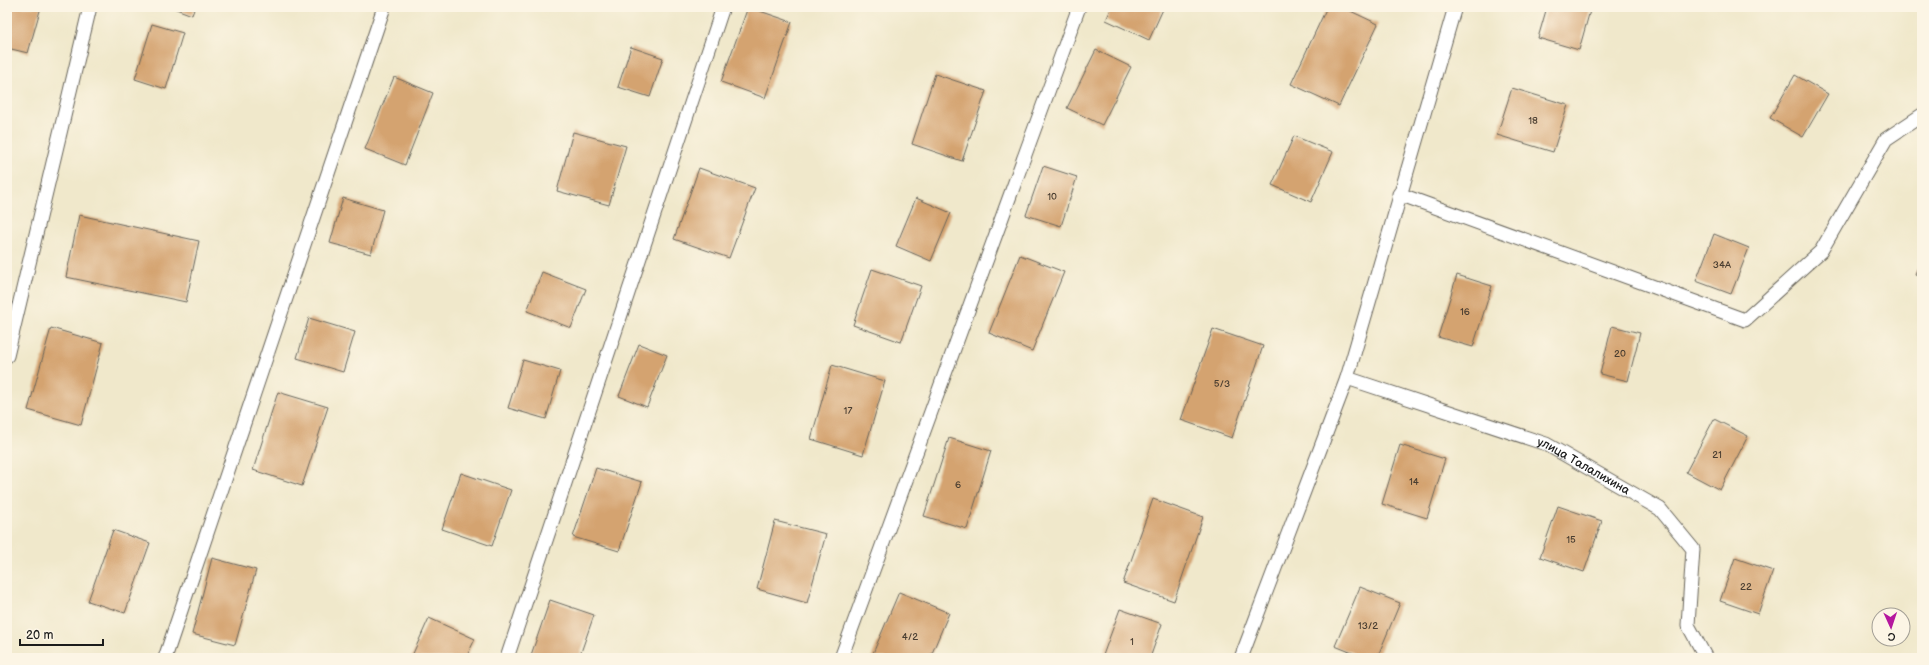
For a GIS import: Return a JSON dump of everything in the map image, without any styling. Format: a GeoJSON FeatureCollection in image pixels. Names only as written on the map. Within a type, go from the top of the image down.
{"type":"FeatureCollection","features":[{"type":"Feature","properties":{"kind":"lane"},"geometry":{"type":"LineString","coordinates":[[7,356],[90,7]]}},
{"type":"Feature","properties":{"kind":"lane"},"geometry":{"type":"LineString","coordinates":[[165,658],[384,7]]}},
{"type":"Feature","properties":{"kind":"lane"},"geometry":{"type":"LineString","coordinates":[[507,658],[724,7]]}},
{"type":"Feature","properties":{"kind":"lane"},"geometry":{"type":"LineString","coordinates":[[841,658],[1080,7]]}},
{"type":"Feature","properties":{"kind":"lane"},"geometry":{"type":"LineString","coordinates":[[1241,658],[1347,378],[1399,194],[1455,7]]}},
{"type":"Feature","properties":{"kind":"lane"},"geometry":{"type":"LineString","coordinates":[[1399,194],[1746,320],[1821,251],[1886,139],[1922,115]]}},
{"type":"Feature","properties":{"kind":"lane","name":"улица Талалихина"},"geometry":{"type":"LineString","coordinates":[[1347,378],[1546,444],[1660,509],[1693,549],[1688,625],[1706,658]]}},
{"type":"Feature","properties":{"kind":"building"},"geometry":{"type":"Polygon","coordinates":[[[7,7],[41,7],[28,53],[7,48],[7,7]]]}},
{"type":"Feature","properties":{"kind":"building"},"geometry":{"type":"Polygon","coordinates":[[[171,7],[195,7],[192,15],[171,7]]]}},
{"type":"Feature","properties":{"kind":"building"},"geometry":{"type":"Polygon","coordinates":[[[748,7],[792,22],[765,98],[721,82],[748,7]]]}},
{"type":"Feature","properties":{"kind":"building"},"geometry":{"type":"Polygon","coordinates":[[[1112,7],[1164,7],[1149,40],[1106,20],[1112,7]]]}},
{"type":"Feature","properties":{"kind":"building"},"geometry":{"type":"Polygon","coordinates":[[[1327,7],[1342,7],[1378,24],[1339,106],[1291,84],[1327,7]]]}},
{"type":"Feature","properties":{"kind":"building"},"geometry":{"type":"Polygon","coordinates":[[[1547,7],[1591,7],[1579,50],[1538,38],[1547,7]]]}},
{"type":"Feature","properties":{"kind":"building"},"geometry":{"type":"Polygon","coordinates":[[[152,24],[183,33],[166,89],[135,79],[152,24]]]}},
{"type":"Feature","properties":{"kind":"building"},"geometry":{"type":"Polygon","coordinates":[[[631,47],[663,58],[650,97],[618,87],[631,47]]]}},
{"type":"Feature","properties":{"kind":"building"},"geometry":{"type":"Polygon","coordinates":[[[1096,50],[1131,67],[1102,125],[1067,108],[1096,50]]]}},
{"type":"Feature","properties":{"kind":"building"},"geometry":{"type":"Polygon","coordinates":[[[935,74],[986,91],[962,161],[912,144],[935,74]]]}},
{"type":"Feature","properties":{"kind":"building"},"geometry":{"type":"Polygon","coordinates":[[[1795,75],[1828,94],[1803,137],[1770,118],[1795,75]]]}},
{"type":"Feature","properties":{"kind":"building"},"geometry":{"type":"Polygon","coordinates":[[[394,77],[433,93],[405,165],[365,149],[394,77]]]}},
{"type":"Feature","properties":{"kind":"building"},"geometry":{"type":"Polygon","coordinates":[[[1512,88],[1568,105],[1553,152],[1497,135],[1512,88]]]}},
{"type":"Feature","properties":{"kind":"building"},"geometry":{"type":"Polygon","coordinates":[[[573,132],[626,146],[609,205],[557,191],[573,132]]]}},
{"type":"Feature","properties":{"kind":"building"},"geometry":{"type":"Polygon","coordinates":[[[1294,136],[1333,152],[1311,202],[1272,185],[1294,136]]]}},
{"type":"Feature","properties":{"kind":"building"},"geometry":{"type":"Polygon","coordinates":[[[1043,166],[1077,177],[1061,226],[1026,215],[1043,166]]]}},
{"type":"Feature","properties":{"kind":"building"},"geometry":{"type":"Polygon","coordinates":[[[699,168],[755,188],[729,258],[674,239],[699,168]]]}},
{"type":"Feature","properties":{"kind":"building"},"geometry":{"type":"Polygon","coordinates":[[[343,198],[383,210],[371,254],[330,243],[343,198]]]}},
{"type":"Feature","properties":{"kind":"building"},"geometry":{"type":"Polygon","coordinates":[[[916,198],[951,213],[931,261],[896,246],[916,198]]]}},
{"type":"Feature","properties":{"kind":"building"},"geometry":{"type":"Polygon","coordinates":[[[79,215],[199,241],[186,302],[66,277],[79,215]]]}},
{"type":"Feature","properties":{"kind":"building"},"geometry":{"type":"Polygon","coordinates":[[[1714,234],[1749,248],[1731,294],[1696,281],[1714,234]]]}},
{"type":"Feature","properties":{"kind":"building"},"geometry":{"type":"Polygon","coordinates":[[[1020,255],[1064,272],[1032,351],[989,333],[1020,255]]]}},
{"type":"Feature","properties":{"kind":"building"},"geometry":{"type":"Polygon","coordinates":[[[1922,258],[1922,277],[1915,274],[1922,258]]]}},
{"type":"Feature","properties":{"kind":"building"},"geometry":{"type":"Polygon","coordinates":[[[872,269],[921,286],[901,342],[853,325],[872,269]]]}},
{"type":"Feature","properties":{"kind":"building"},"geometry":{"type":"Polygon","coordinates":[[[542,272],[586,289],[571,328],[527,311],[542,272]]]}},
{"type":"Feature","properties":{"kind":"building"},"geometry":{"type":"Polygon","coordinates":[[[1457,275],[1492,286],[1473,347],[1438,337],[1457,275]]]}},
{"type":"Feature","properties":{"kind":"building"},"geometry":{"type":"Polygon","coordinates":[[[309,318],[355,332],[343,372],[297,358],[309,318]]]}},
{"type":"Feature","properties":{"kind":"building"},"geometry":{"type":"Polygon","coordinates":[[[1612,326],[1640,333],[1628,381],[1600,374],[1612,326]]]}},
{"type":"Feature","properties":{"kind":"building"},"geometry":{"type":"Polygon","coordinates":[[[51,328],[103,343],[81,425],[28,410],[51,328]]]}},
{"type":"Feature","properties":{"kind":"building"},"geometry":{"type":"Polygon","coordinates":[[[1213,329],[1263,346],[1232,438],[1181,420],[1213,329]]]}},
{"type":"Feature","properties":{"kind":"building"},"geometry":{"type":"Polygon","coordinates":[[[639,344],[667,355],[647,407],[619,396],[639,344]]]}},
{"type":"Feature","properties":{"kind":"building"},"geometry":{"type":"Polygon","coordinates":[[[523,360],[560,371],[546,419],[508,408],[523,360]]]}},
{"type":"Feature","properties":{"kind":"building"},"geometry":{"type":"Polygon","coordinates":[[[832,365],[885,381],[863,455],[811,439],[832,365]]]}},
{"type":"Feature","properties":{"kind":"building"},"geometry":{"type":"Polygon","coordinates":[[[278,392],[328,407],[302,486],[253,470],[278,392]]]}},
{"type":"Feature","properties":{"kind":"building"},"geometry":{"type":"Polygon","coordinates":[[[1714,419],[1748,436],[1720,490],[1686,472],[1714,419]]]}},
{"type":"Feature","properties":{"kind":"building"},"geometry":{"type":"Polygon","coordinates":[[[949,438],[991,451],[967,529],[924,516],[949,438]]]}},
{"type":"Feature","properties":{"kind":"building"},"geometry":{"type":"Polygon","coordinates":[[[1400,445],[1445,459],[1427,518],[1382,504],[1400,445]]]}},
{"type":"Feature","properties":{"kind":"building"},"geometry":{"type":"Polygon","coordinates":[[[596,468],[642,482],[619,551],[573,537],[596,468]]]}},
{"type":"Feature","properties":{"kind":"building"},"geometry":{"type":"Polygon","coordinates":[[[461,473],[511,490],[492,546],[442,529],[461,473]]]}},
{"type":"Feature","properties":{"kind":"building"},"geometry":{"type":"Polygon","coordinates":[[[1153,499],[1203,517],[1174,601],[1123,583],[1153,499]]]}},
{"type":"Feature","properties":{"kind":"building"},"geometry":{"type":"Polygon","coordinates":[[[1558,506],[1602,521],[1584,572],[1540,557],[1558,506]]]}},
{"type":"Feature","properties":{"kind":"building"},"geometry":{"type":"Polygon","coordinates":[[[775,521],[826,534],[807,603],[757,589],[775,521]]]}},
{"type":"Feature","properties":{"kind":"building"},"geometry":{"type":"Polygon","coordinates":[[[113,530],[150,543],[125,613],[88,601],[113,530]]]}},
{"type":"Feature","properties":{"kind":"building"},"geometry":{"type":"Polygon","coordinates":[[[212,558],[256,570],[235,645],[192,634],[212,558]]]}},
{"type":"Feature","properties":{"kind":"building"},"geometry":{"type":"Polygon","coordinates":[[[1735,558],[1773,571],[1758,614],[1720,601],[1735,558]]]}},
{"type":"Feature","properties":{"kind":"building"},"geometry":{"type":"Polygon","coordinates":[[[1360,587],[1400,603],[1377,658],[1365,658],[1335,646],[1360,587]]]}},
{"type":"Feature","properties":{"kind":"building"},"geometry":{"type":"Polygon","coordinates":[[[899,592],[949,613],[930,658],[871,658],[899,592]]]}},
{"type":"Feature","properties":{"kind":"building"},"geometry":{"type":"Polygon","coordinates":[[[550,600],[594,615],[579,658],[530,658],[550,600]]]}},
{"type":"Feature","properties":{"kind":"building"},"geometry":{"type":"Polygon","coordinates":[[[1120,609],[1162,624],[1150,658],[1102,658],[1120,609]]]}},
{"type":"Feature","properties":{"kind":"building"},"geometry":{"type":"Polygon","coordinates":[[[429,618],[475,639],[466,658],[411,658],[429,618]]]}}]}
